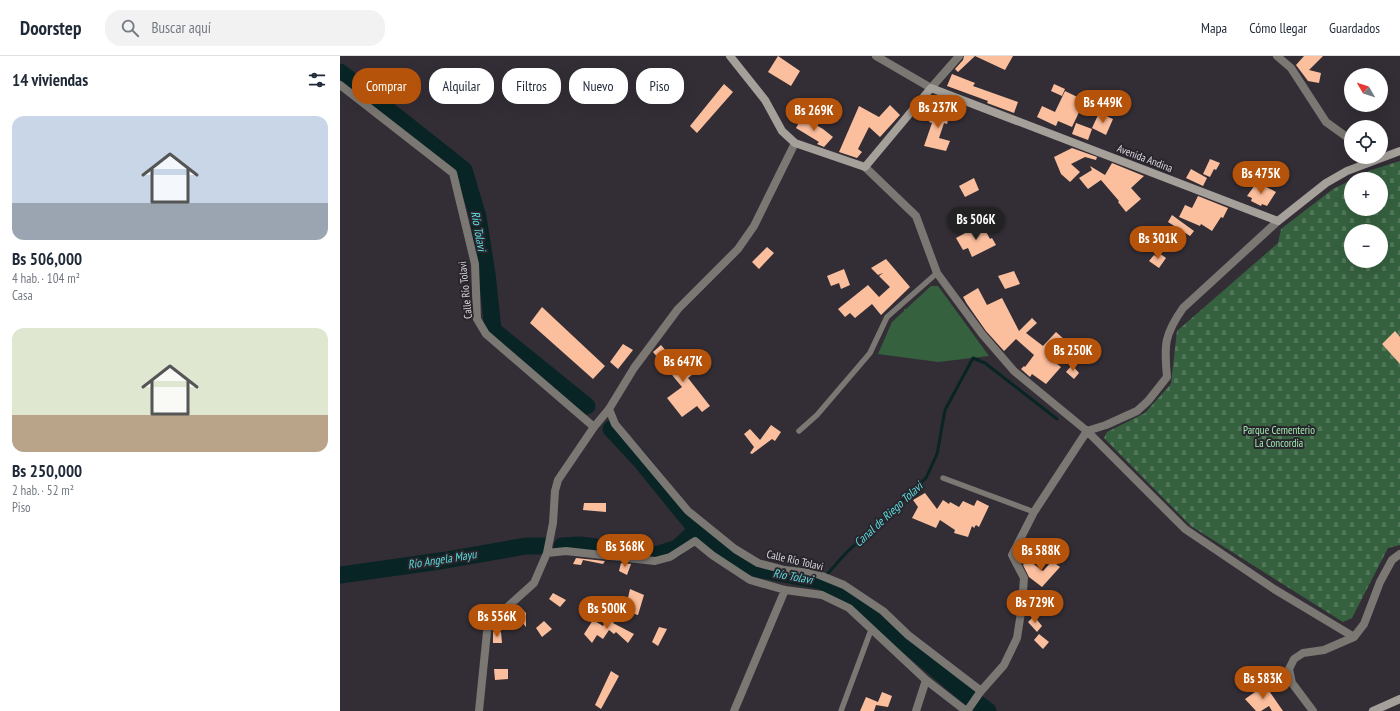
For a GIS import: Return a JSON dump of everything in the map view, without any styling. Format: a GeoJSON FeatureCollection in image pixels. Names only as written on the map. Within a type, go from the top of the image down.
{"type":"FeatureCollection","features":[{"type":"Feature","properties":{"kind":"street"},"geometry":{"type":"LineString","coordinates":[[730,56],[765,100],[782,131],[795,143],[865,167],[916,216],[937,273],[982,334],[1014,371],[1087,431],[1184,529],[1274,590],[1354,637]]}},
{"type":"Feature","properties":{"kind":"street","name":"Avenida Andina"},"geometry":{"type":"LineString","coordinates":[[876,56],[931,88],[1278,221]]}},
{"type":"Feature","properties":{"kind":"street"},"geometry":{"type":"LineString","coordinates":[[865,167],[959,56]]}},
{"type":"Feature","properties":{"kind":"street"},"geometry":{"type":"LineString","coordinates":[[1277,56],[1291,68],[1326,122],[1344,135]]}},
{"type":"Feature","properties":{"kind":"street","name":"Calle Río Tolavi"},"geometry":{"type":"LineString","coordinates":[[340,85],[453,173],[475,264],[477,319],[486,334],[594,427]]}},
{"type":"Feature","properties":{"kind":"street"},"geometry":{"type":"LineString","coordinates":[[479,711],[486,632],[490,620],[505,609],[534,583],[546,553],[558,480],[594,427],[609,409],[634,368],[678,309],[738,249],[754,226],[795,143]]}},
{"type":"Feature","properties":{"kind":"street"},"geometry":{"type":"LineString","coordinates":[[1388,154],[1400,151]]}},
{"type":"Feature","properties":{"kind":"street"},"geometry":{"type":"LineString","coordinates":[[546,553],[566,550],[655,561],[670,557],[695,541],[712,555],[750,580],[785,590],[822,595],[849,608],[926,680],[967,711],[1004,665],[1017,638],[1022,606],[1024,578],[1012,555],[1034,512],[1087,431],[1106,425],[1137,411],[1162,385],[1167,377],[1165,356],[1167,337],[1172,323],[1183,308],[1278,221],[1326,183],[1362,164]]}},
{"type":"Feature","properties":{"kind":"street","name":"Calle Río Tolavi"},"geometry":{"type":"LineString","coordinates":[[609,409],[615,424],[688,511],[735,549],[758,563],[785,570],[817,574],[844,585],[883,611],[908,635],[981,692]]}},
{"type":"Feature","properties":{"kind":"street"},"geometry":{"type":"LineString","coordinates":[[1313,711],[1292,683],[1289,669],[1294,659],[1303,653],[1324,650],[1354,637],[1364,624],[1380,582],[1392,560],[1400,554]]}},
{"type":"Feature","properties":{"kind":"street"},"geometry":{"type":"LineString","coordinates":[[734,711],[785,590]]}},
{"type":"Feature","properties":{"kind":"street"},"geometry":{"type":"LineString","coordinates":[[916,711],[926,680]]}},
{"type":"Feature","properties":{"kind":"street"},"geometry":{"type":"LineString","coordinates":[[1373,711],[1400,699]]}},
{"type":"Feature","properties":{"kind":"lane"},"geometry":{"type":"LineString","coordinates":[[799,430],[818,415],[870,353],[887,317],[937,273]]}},
{"type":"Feature","properties":{"kind":"lane"},"geometry":{"type":"LineString","coordinates":[[943,478],[1034,512]]}},
{"type":"Feature","properties":{"kind":"lane"},"geometry":{"type":"LineString","coordinates":[[840,711],[871,630]]}},
{"type":"Feature","properties":{"kind":"green space","name":"Parque Cementerio La Concordia"},"geometry":{"type":"Polygon","coordinates":[[[1400,161],[1400,545],[1388,548],[1352,618],[1343,622],[1191,526],[1104,438],[1107,432],[1145,413],[1171,384],[1177,331],[1278,243],[1281,229],[1333,189],[1344,184],[1344,216],[1388,216],[1388,172],[1367,172],[1400,161]]]}},
{"type":"Feature","properties":{"kind":"green space"},"geometry":{"type":"Polygon","coordinates":[[[931,286],[938,286],[989,356],[938,362],[878,354],[892,322],[904,311],[904,309],[906,309],[931,286]]]}},
{"type":"Feature","properties":{"kind":"building"},"geometry":{"type":"Polygon","coordinates":[[[778,56],[800,71],[791,86],[768,72],[778,56]]]}},
{"type":"Feature","properties":{"kind":"building"},"geometry":{"type":"Polygon","coordinates":[[[964,56],[975,56],[958,72],[955,69],[963,60],[964,56]]]}},
{"type":"Feature","properties":{"kind":"building"},"geometry":{"type":"Polygon","coordinates":[[[975,56],[1013,56],[1005,70],[975,56]]]}},
{"type":"Feature","properties":{"kind":"building"},"geometry":{"type":"Polygon","coordinates":[[[1304,56],[1323,56],[1309,70],[1321,73],[1319,83],[1308,81],[1296,65],[1304,56]]]}},
{"type":"Feature","properties":{"kind":"building"},"geometry":{"type":"Polygon","coordinates":[[[952,74],[975,83],[973,86],[1018,102],[1014,113],[987,103],[988,101],[947,86],[952,74]]]}},
{"type":"Feature","properties":{"kind":"building"},"geometry":{"type":"Polygon","coordinates":[[[724,84],[733,92],[697,133],[690,126],[724,84]]]}},
{"type":"Feature","properties":{"kind":"building"},"geometry":{"type":"Polygon","coordinates":[[[1054,84],[1065,89],[1062,96],[1051,91],[1054,84]]]}},
{"type":"Feature","properties":{"kind":"building"},"geometry":{"type":"Polygon","coordinates":[[[1065,91],[1100,108],[1097,115],[1081,108],[1072,127],[1058,121],[1056,126],[1037,117],[1042,106],[1055,112],[1065,91]]]}},
{"type":"Feature","properties":{"kind":"building"},"geometry":{"type":"Polygon","coordinates":[[[890,105],[900,115],[880,137],[869,127],[858,149],[862,152],[857,158],[839,152],[859,106],[879,117],[890,105]]]}},
{"type":"Feature","properties":{"kind":"building"},"geometry":{"type":"Polygon","coordinates":[[[934,106],[951,111],[947,124],[944,123],[939,138],[950,141],[946,151],[924,146],[932,123],[929,122],[934,106]]]}},
{"type":"Feature","properties":{"kind":"building"},"geometry":{"type":"Polygon","coordinates":[[[1099,113],[1113,119],[1106,135],[1092,128],[1099,113]]]}},
{"type":"Feature","properties":{"kind":"building"},"geometry":{"type":"Polygon","coordinates":[[[802,117],[823,129],[833,137],[824,147],[817,144],[819,142],[796,128],[802,117]]]}},
{"type":"Feature","properties":{"kind":"building"},"geometry":{"type":"Polygon","coordinates":[[[1076,123],[1092,129],[1088,140],[1072,134],[1076,123]]]}},
{"type":"Feature","properties":{"kind":"building"},"geometry":{"type":"Polygon","coordinates":[[[1072,148],[1097,157],[1096,160],[1085,157],[1071,164],[1080,172],[1070,182],[1061,174],[1054,157],[1072,148]]]}},
{"type":"Feature","properties":{"kind":"building"},"geometry":{"type":"Polygon","coordinates":[[[1210,159],[1220,163],[1216,170],[1214,169],[1210,177],[1203,174],[1210,159]]]}},
{"type":"Feature","properties":{"kind":"building"},"geometry":{"type":"Polygon","coordinates":[[[1250,161],[1262,166],[1258,174],[1247,169],[1250,161]]]}},
{"type":"Feature","properties":{"kind":"building"},"geometry":{"type":"Polygon","coordinates":[[[1112,163],[1144,176],[1131,188],[1141,199],[1126,212],[1118,202],[1119,201],[1101,180],[1088,189],[1079,178],[1092,170],[1090,166],[1105,175],[1112,163]]]}},
{"type":"Feature","properties":{"kind":"building"},"geometry":{"type":"Polygon","coordinates":[[[1191,169],[1207,178],[1203,186],[1186,178],[1191,169]]]}},
{"type":"Feature","properties":{"kind":"building"},"geometry":{"type":"Polygon","coordinates":[[[974,178],[979,190],[965,197],[959,186],[974,178]]]}},
{"type":"Feature","properties":{"kind":"building"},"geometry":{"type":"Polygon","coordinates":[[[1257,182],[1276,192],[1267,206],[1262,204],[1261,206],[1251,201],[1252,198],[1247,196],[1257,182]]]}},
{"type":"Feature","properties":{"kind":"building"},"geometry":{"type":"Polygon","coordinates":[[[1198,196],[1228,208],[1223,218],[1221,217],[1212,231],[1201,224],[1200,226],[1179,217],[1185,205],[1192,208],[1198,196]]]}},
{"type":"Feature","properties":{"kind":"building"},"geometry":{"type":"Polygon","coordinates":[[[1172,215],[1194,231],[1190,236],[1168,222],[1172,215]]]}},
{"type":"Feature","properties":{"kind":"building"},"geometry":{"type":"Polygon","coordinates":[[[982,224],[990,239],[992,238],[996,245],[972,257],[968,248],[963,250],[956,238],[982,224]]]}},
{"type":"Feature","properties":{"kind":"building"},"geometry":{"type":"Polygon","coordinates":[[[1138,235],[1147,235],[1147,247],[1138,247],[1138,235]]]}},
{"type":"Feature","properties":{"kind":"building"},"geometry":{"type":"Polygon","coordinates":[[[767,247],[774,253],[759,269],[752,262],[767,247]]]}},
{"type":"Feature","properties":{"kind":"building"},"geometry":{"type":"Polygon","coordinates":[[[1159,253],[1166,258],[1159,268],[1149,261],[1154,255],[1157,257],[1159,253]]]}},
{"type":"Feature","properties":{"kind":"building"},"geometry":{"type":"Polygon","coordinates":[[[886,259],[910,287],[881,315],[872,304],[855,318],[850,313],[845,317],[838,309],[868,285],[879,297],[890,287],[879,276],[883,273],[878,275],[871,268],[886,259]]]}},
{"type":"Feature","properties":{"kind":"building"},"geometry":{"type":"Polygon","coordinates":[[[844,269],[850,285],[841,289],[839,283],[831,286],[827,276],[844,269]]]}},
{"type":"Feature","properties":{"kind":"building"},"geometry":{"type":"Polygon","coordinates":[[[1014,271],[1020,284],[1005,289],[998,276],[1014,271]]]}},
{"type":"Feature","properties":{"kind":"building"},"geometry":{"type":"Polygon","coordinates":[[[978,288],[987,305],[1002,298],[1019,331],[1032,318],[1037,323],[1026,333],[1043,346],[1056,332],[1065,340],[1049,358],[1061,367],[1046,384],[1032,374],[1030,377],[1021,369],[1024,366],[1025,367],[1034,355],[1016,339],[1004,351],[986,331],[963,297],[978,288]]]}},
{"type":"Feature","properties":{"kind":"building"},"geometry":{"type":"Polygon","coordinates":[[[542,307],[605,366],[593,379],[530,323],[542,307]]]}},
{"type":"Feature","properties":{"kind":"building"},"geometry":{"type":"Polygon","coordinates":[[[1395,331],[1400,337],[1400,364],[1382,344],[1395,331]]]}},
{"type":"Feature","properties":{"kind":"building"},"geometry":{"type":"Polygon","coordinates":[[[623,344],[633,350],[618,369],[610,362],[623,344]]]}},
{"type":"Feature","properties":{"kind":"building"},"geometry":{"type":"Polygon","coordinates":[[[661,345],[679,366],[692,356],[701,368],[688,378],[710,406],[702,412],[697,406],[682,417],[667,398],[682,387],[653,352],[661,345]]]}},
{"type":"Feature","properties":{"kind":"building"},"geometry":{"type":"Polygon","coordinates":[[[1072,365],[1079,373],[1074,379],[1066,372],[1072,365]]]}},
{"type":"Feature","properties":{"kind":"building"},"geometry":{"type":"Polygon","coordinates":[[[771,425],[781,432],[775,441],[772,439],[752,454],[750,453],[754,447],[744,434],[750,429],[760,440],[771,425]]]}},
{"type":"Feature","properties":{"kind":"building"},"geometry":{"type":"Polygon","coordinates":[[[925,493],[937,509],[943,500],[949,504],[950,502],[959,507],[963,501],[974,506],[977,500],[989,506],[979,527],[976,525],[974,528],[972,526],[968,537],[954,533],[955,530],[940,520],[936,528],[912,518],[918,507],[913,500],[925,493]]]}},
{"type":"Feature","properties":{"kind":"building"},"geometry":{"type":"Polygon","coordinates":[[[584,503],[606,503],[606,512],[583,510],[584,503]]]}},
{"type":"Feature","properties":{"kind":"building"},"geometry":{"type":"Polygon","coordinates":[[[576,558],[605,561],[603,564],[583,560],[581,565],[573,564],[576,558]]]}},
{"type":"Feature","properties":{"kind":"building"},"geometry":{"type":"Polygon","coordinates":[[[1028,560],[1043,571],[1052,561],[1060,567],[1042,587],[1029,577],[1023,565],[1028,560]]]}},
{"type":"Feature","properties":{"kind":"building"},"geometry":{"type":"Polygon","coordinates":[[[621,563],[631,564],[627,575],[619,571],[621,563]]]}},
{"type":"Feature","properties":{"kind":"building"},"geometry":{"type":"Polygon","coordinates":[[[630,589],[644,595],[638,615],[625,611],[630,589]]]}},
{"type":"Feature","properties":{"kind":"building"},"geometry":{"type":"Polygon","coordinates":[[[553,593],[566,600],[560,607],[549,599],[553,593]]]}},
{"type":"Feature","properties":{"kind":"building"},"geometry":{"type":"Polygon","coordinates":[[[518,605],[526,613],[526,627],[512,610],[518,605]]]}},
{"type":"Feature","properties":{"kind":"building"},"geometry":{"type":"Polygon","coordinates":[[[611,612],[617,617],[613,623],[634,634],[628,643],[616,632],[614,634],[609,630],[603,639],[597,635],[592,643],[584,634],[593,620],[603,626],[605,622],[603,620],[604,618],[607,619],[611,612]]]}},
{"type":"Feature","properties":{"kind":"building"},"geometry":{"type":"Polygon","coordinates":[[[1034,616],[1042,626],[1037,632],[1028,622],[1034,616]]]}},
{"type":"Feature","properties":{"kind":"building"},"geometry":{"type":"Polygon","coordinates":[[[544,621],[552,629],[542,637],[536,628],[544,621]]]}},
{"type":"Feature","properties":{"kind":"building"},"geometry":{"type":"Polygon","coordinates":[[[659,627],[667,629],[658,646],[652,642],[659,627]]]}},
{"type":"Feature","properties":{"kind":"building"},"geometry":{"type":"Polygon","coordinates":[[[493,632],[501,632],[502,643],[493,643],[493,632]]]}},
{"type":"Feature","properties":{"kind":"building"},"geometry":{"type":"Polygon","coordinates":[[[1039,634],[1049,642],[1043,649],[1034,640],[1039,634]]]}},
{"type":"Feature","properties":{"kind":"building"},"geometry":{"type":"Polygon","coordinates":[[[494,669],[508,669],[508,679],[495,680],[494,669]]]}},
{"type":"Feature","properties":{"kind":"building"},"geometry":{"type":"Polygon","coordinates":[[[611,671],[619,676],[601,709],[595,705],[611,671]]]}},
{"type":"Feature","properties":{"kind":"building"},"geometry":{"type":"Polygon","coordinates":[[[1265,685],[1283,711],[1272,711],[1269,706],[1261,711],[1256,711],[1245,699],[1265,685]]]}},
{"type":"Feature","properties":{"kind":"building"},"geometry":{"type":"Polygon","coordinates":[[[882,692],[892,696],[888,707],[876,705],[874,711],[860,711],[866,697],[878,702],[882,692]]]}},
{"type":"Feature","properties":{"kind":"waterway","name":"Río Tolavi"},"geometry":{"type":"LineString","coordinates":[[340,72],[464,170],[478,217],[487,274],[493,330],[587,406]]}},
{"type":"Feature","properties":{"kind":"waterway","name":"Canal de Riego Tolavi"},"geometry":{"type":"LineString","coordinates":[[821,581],[846,553],[926,478],[937,454],[945,410],[973,358],[985,363],[1057,419]]}},
{"type":"Feature","properties":{"kind":"waterway","name":"Río Tolavi"},"geometry":{"type":"LineString","coordinates":[[611,429],[640,460],[697,530],[735,559],[757,569],[821,581],[848,595],[963,692],[988,711]]}},
{"type":"Feature","properties":{"kind":"waterway","name":"Río Angela Mayu"},"geometry":{"type":"LineString","coordinates":[[562,546],[580,545],[656,555],[677,548],[697,530]]}},
{"type":"Feature","properties":{"kind":"waterway","name":"Río Angela Mayu"},"geometry":{"type":"LineString","coordinates":[[340,575],[440,561],[526,546],[544,546]]}}]}
